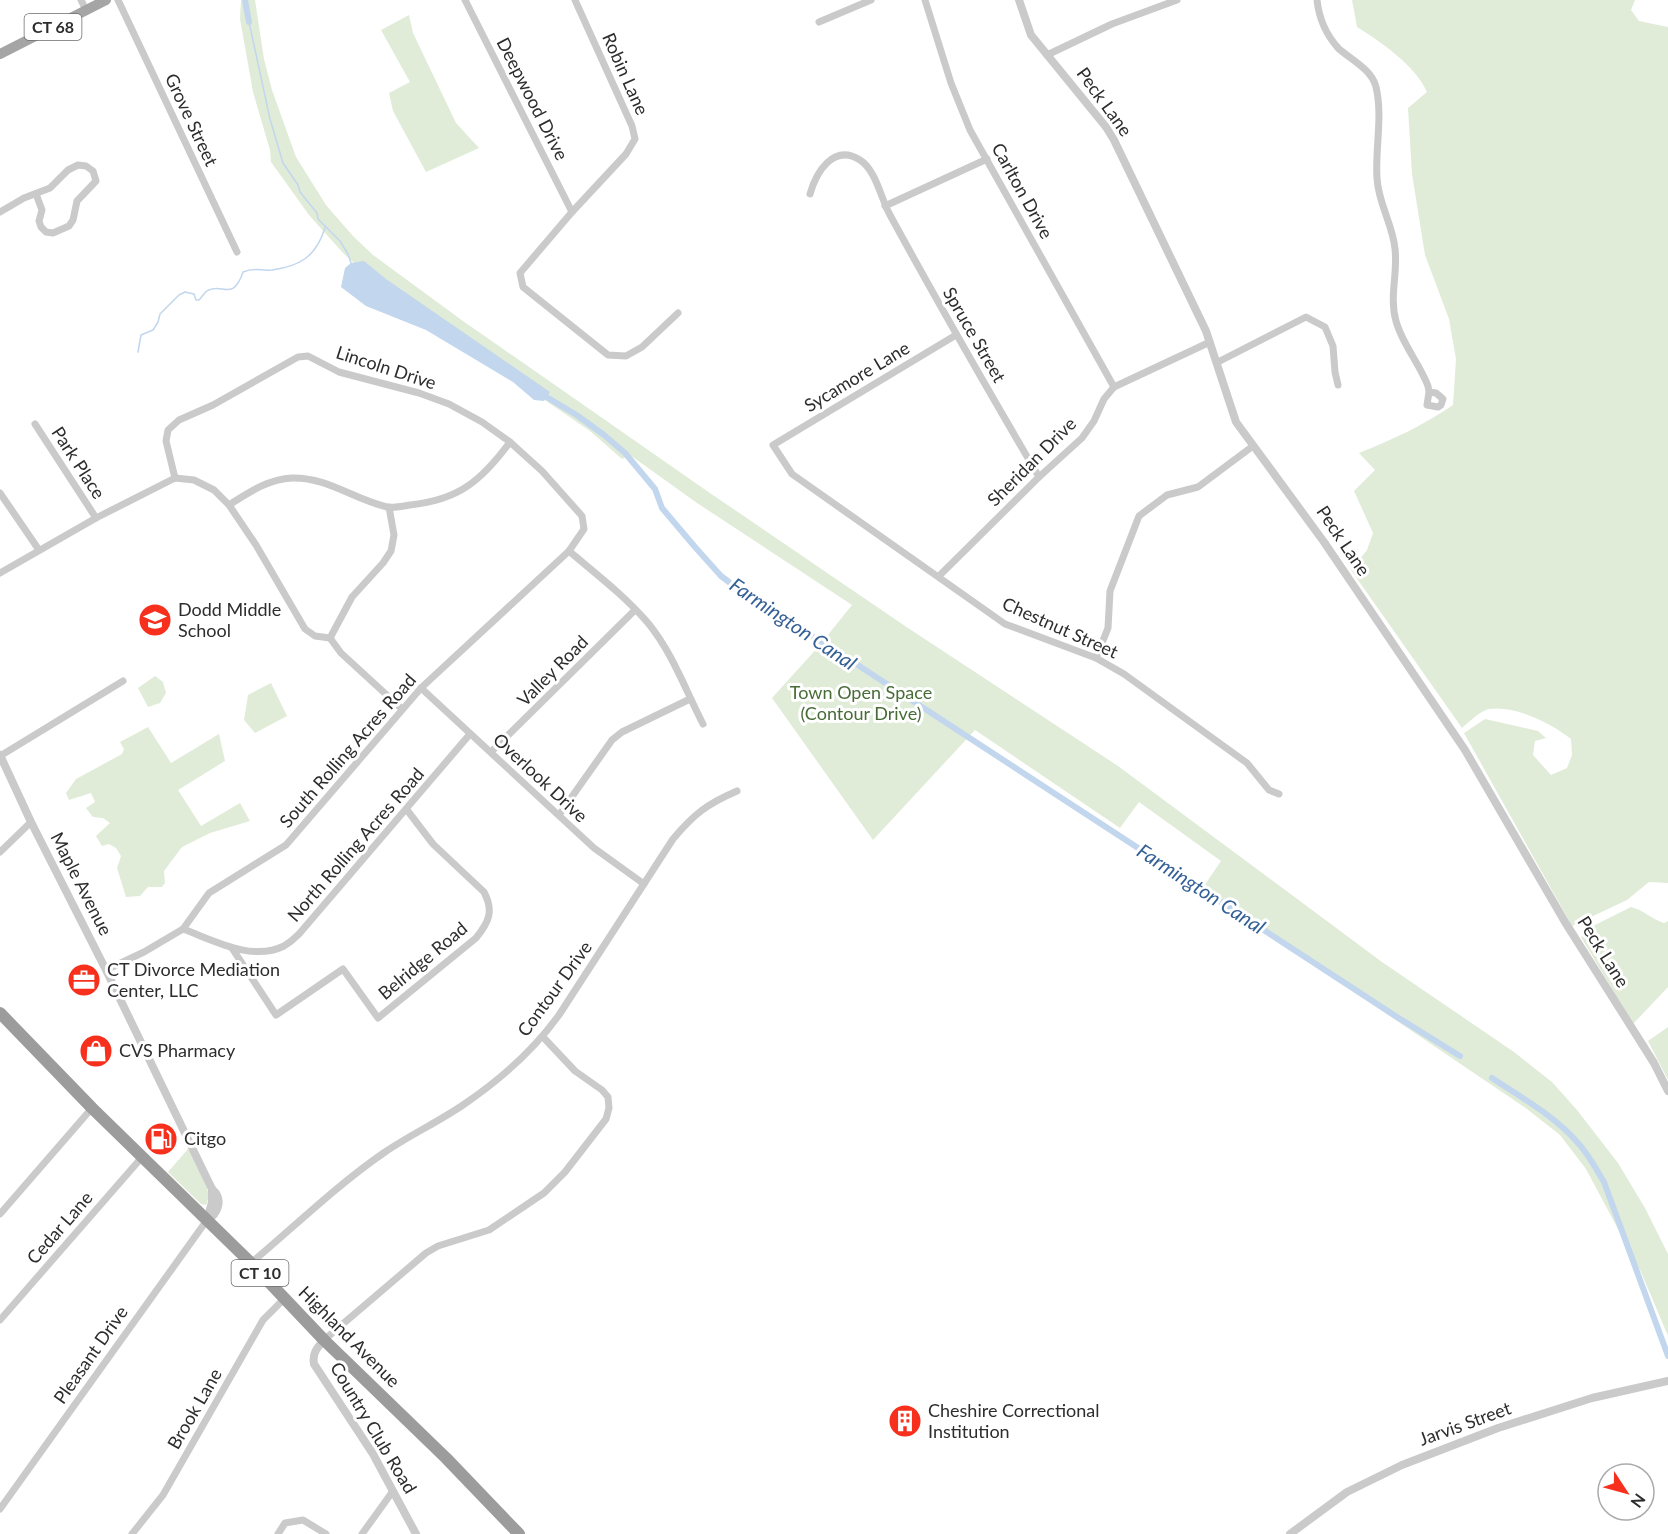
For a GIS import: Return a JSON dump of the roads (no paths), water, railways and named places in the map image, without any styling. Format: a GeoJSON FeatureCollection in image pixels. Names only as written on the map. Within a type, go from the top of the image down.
{"type":"FeatureCollection","features":[{"type":"Feature","properties":{"kind":"highway","name":"Highland Avenue"},"geometry":{"type":"LineString","coordinates":[[0,1013],[92,1108],[144,1156],[251,1263],[324,1340],[446,1458],[519,1534]]}},
{"type":"Feature","properties":{"kind":"main road","name":"CT 68"},"geometry":{"type":"LineString","coordinates":[[0,54],[83,5],[106,0]]}},
{"type":"Feature","properties":{"kind":"street","name":"Grove Street"},"geometry":{"type":"LineString","coordinates":[[117,0],[237,252]]}},
{"type":"Feature","properties":{"kind":"street","name":"Deepwood Drive"},"geometry":{"type":"LineString","coordinates":[[465,0],[572,212]]}},
{"type":"Feature","properties":{"kind":"street","name":"Robin Lane"},"geometry":{"type":"LineString","coordinates":[[572,212],[626,154],[635,139],[632,126],[575,0]]}},
{"type":"Feature","properties":{"kind":"street"},"geometry":{"type":"LineString","coordinates":[[819,22],[871,0]]}},
{"type":"Feature","properties":{"kind":"street","name":"Carlton Drive"},"geometry":{"type":"LineString","coordinates":[[924,0],[951,84],[970,130],[1114,387]]}},
{"type":"Feature","properties":{"kind":"street","name":"Peck Lane"},"geometry":{"type":"LineString","coordinates":[[1019,0],[1031,35],[1114,140],[1210,342],[1232,412],[1253,446],[1315,529],[1466,750],[1550,897],[1668,1091]]}},
{"type":"Feature","properties":{"kind":"street"},"geometry":{"type":"LineString","coordinates":[[1047,55],[1112,24],[1177,0]]}},
{"type":"Feature","properties":{"kind":"street"},"geometry":{"type":"LineString","coordinates":[[1317,0],[1321,19],[1329,37],[1373,78],[1376,86],[1377,178],[1395,245],[1393,305],[1396,323],[1425,379],[1429,392]]}},
{"type":"Feature","properties":{"kind":"street","name":"Spruce Street"},"geometry":{"type":"LineString","coordinates":[[810,194],[814,179],[823,165],[836,156],[849,155],[861,160],[870,170],[885,206],[956,335],[1039,477]]}},
{"type":"Feature","properties":{"kind":"street"},"geometry":{"type":"LineString","coordinates":[[885,206],[987,159]]}},
{"type":"Feature","properties":{"kind":"street"},"geometry":{"type":"LineString","coordinates":[[0,213],[24,198],[50,188],[68,170],[78,165],[86,166],[93,171],[96,182],[77,201],[73,220],[64,230],[54,233],[46,232],[41,228],[39,221],[42,210],[36,194]]}},
{"type":"Feature","properties":{"kind":"street"},"geometry":{"type":"LineString","coordinates":[[572,212],[520,273],[523,287],[608,355],[626,356],[642,347],[678,313]]}},
{"type":"Feature","properties":{"kind":"street"},"geometry":{"type":"LineString","coordinates":[[1218,362],[1306,318],[1325,327],[1333,346],[1338,385]]}},
{"type":"Feature","properties":{"kind":"street","name":"Sycamore Lane"},"geometry":{"type":"LineString","coordinates":[[773,445],[956,335]]}},
{"type":"Feature","properties":{"kind":"street"},"geometry":{"type":"LineString","coordinates":[[1114,387],[1210,342]]}},
{"type":"Feature","properties":{"kind":"street","name":"Lincoln Drive"},"geometry":{"type":"LineString","coordinates":[[175,478],[166,441],[168,430],[179,420],[213,405],[298,357],[308,356],[339,372],[419,393],[449,405],[482,422],[510,442],[542,471],[582,516],[584,529],[569,551]]}},
{"type":"Feature","properties":{"kind":"street","name":"Sheridan Drive"},"geometry":{"type":"LineString","coordinates":[[939,576],[1082,438],[1094,421],[1104,399],[1114,387]]}},
{"type":"Feature","properties":{"kind":"street","name":"Park Place"},"geometry":{"type":"LineString","coordinates":[[35,424],[96,518]]}},
{"type":"Feature","properties":{"kind":"street"},"geometry":{"type":"LineString","coordinates":[[229,505],[259,486],[289,478],[309,478],[331,484],[388,507],[425,504],[472,484],[490,469],[510,442]]}},
{"type":"Feature","properties":{"kind":"street","name":"Chestnut Street"},"geometry":{"type":"LineString","coordinates":[[773,445],[792,474],[1005,624],[1096,658],[1124,674],[1246,763],[1269,790],[1279,794]]}},
{"type":"Feature","properties":{"kind":"street"},"geometry":{"type":"LineString","coordinates":[[1096,658],[1108,628],[1110,591],[1139,516],[1167,495],[1198,487],[1253,446]]}},
{"type":"Feature","properties":{"kind":"street"},"geometry":{"type":"LineString","coordinates":[[175,478],[194,480],[214,490],[229,505],[256,545],[304,629],[315,636],[330,638],[341,653],[402,709]]}},
{"type":"Feature","properties":{"kind":"street","name":"Park Place"},"geometry":{"type":"LineString","coordinates":[[0,573],[96,518],[175,478]]}},
{"type":"Feature","properties":{"kind":"street"},"geometry":{"type":"LineString","coordinates":[[0,493],[39,550]]}},
{"type":"Feature","properties":{"kind":"street"},"geometry":{"type":"LineString","coordinates":[[330,638],[352,597],[391,551],[394,535],[388,507]]}},
{"type":"Feature","properties":{"kind":"street"},"geometry":{"type":"LineString","coordinates":[[569,551],[648,624],[665,650],[703,724]]}},
{"type":"Feature","properties":{"kind":"street","name":"South Rolling Acres Road"},"geometry":{"type":"LineString","coordinates":[[106,970],[144,952],[183,929],[209,893],[286,845],[422,688],[569,551]]}},
{"type":"Feature","properties":{"kind":"street","name":"Valley Road"},"geometry":{"type":"LineString","coordinates":[[491,752],[635,610]]}},
{"type":"Feature","properties":{"kind":"street"},"geometry":{"type":"LineString","coordinates":[[0,755],[123,681]]}},
{"type":"Feature","properties":{"kind":"street","name":"Overlook Drive"},"geometry":{"type":"LineString","coordinates":[[422,688],[594,848],[644,884]]}},
{"type":"Feature","properties":{"kind":"street"},"geometry":{"type":"LineString","coordinates":[[559,816],[612,740],[622,732],[690,699]]}},
{"type":"Feature","properties":{"kind":"street","name":"North Rolling Acres Road"},"geometry":{"type":"LineString","coordinates":[[183,929],[232,948],[268,951],[284,945],[300,934],[470,734]]}},
{"type":"Feature","properties":{"kind":"street","name":"Maple Avenue"},"geometry":{"type":"LineString","coordinates":[[0,755],[212,1190],[207,1220]]}},
{"type":"Feature","properties":{"kind":"street","name":"Contour Drive"},"geometry":{"type":"LineString","coordinates":[[251,1263],[361,1170],[387,1151],[463,1105],[520,1060],[543,1037],[576,992],[673,838],[692,817],[714,801],[737,791]]}},
{"type":"Feature","properties":{"kind":"street","name":"Belridge Road"},"geometry":{"type":"LineString","coordinates":[[232,948],[276,1015],[343,969],[378,1018],[476,938],[486,926],[491,914],[484,892],[433,844],[406,810]]}},
{"type":"Feature","properties":{"kind":"street"},"geometry":{"type":"LineString","coordinates":[[0,852],[31,822]]}},
{"type":"Feature","properties":{"kind":"street"},"geometry":{"type":"LineString","coordinates":[[324,1340],[426,1253],[438,1246],[489,1230],[544,1193],[565,1172],[606,1119],[609,1108],[608,1097],[575,1071],[543,1037]]}},
{"type":"Feature","properties":{"kind":"street"},"geometry":{"type":"LineString","coordinates":[[0,1214],[92,1108]]}},
{"type":"Feature","properties":{"kind":"street","name":"Cedar Lane"},"geometry":{"type":"LineString","coordinates":[[0,1320],[144,1156]]}},
{"type":"Feature","properties":{"kind":"street","name":"Pleasant Drive"},"geometry":{"type":"LineString","coordinates":[[0,1509],[207,1220]]}},
{"type":"Feature","properties":{"kind":"street","name":"Brook Lane"},"geometry":{"type":"LineString","coordinates":[[132,1534],[164,1495],[263,1320],[284,1299]]}},
{"type":"Feature","properties":{"kind":"street","name":"Country Club Road"},"geometry":{"type":"LineString","coordinates":[[324,1340],[316,1350],[313,1358],[315,1364],[373,1454],[416,1534]]}},
{"type":"Feature","properties":{"kind":"street","name":"Jarvis Street"},"geometry":{"type":"LineString","coordinates":[[1290,1534],[1347,1492],[1402,1465],[1498,1428],[1560,1408],[1592,1398],[1668,1381]]}},
{"type":"Feature","properties":{"kind":"street"},"geometry":{"type":"LineString","coordinates":[[362,1534],[393,1491]]}},
{"type":"Feature","properties":{"kind":"street"},"geometry":{"type":"LineString","coordinates":[[278,1534],[285,1523],[303,1520],[326,1534]]}},
{"type":"Feature","properties":{"kind":"water"},"geometry":{"type":"Polygon","coordinates":[[[364,261],[386,279],[550,392],[544,401],[534,400],[513,382],[426,330],[366,306],[341,287],[345,268],[351,263],[364,261]]]}},
{"type":"Feature","properties":{"kind":"waterway","name":"Farmington Canal"},"geometry":{"type":"LineString","coordinates":[[245,0],[249,22]]}},
{"type":"Feature","properties":{"kind":"waterway"},"geometry":{"type":"LineString","coordinates":[[249,22],[270,119],[283,163],[298,185],[300,192],[317,213],[318,219],[340,241],[351,263]]}},
{"type":"Feature","properties":{"kind":"waterway"},"geometry":{"type":"LineString","coordinates":[[138,352],[141,335],[153,330],[160,314],[179,295],[185,292],[194,294],[196,300],[199,300],[214,288],[231,289],[239,281],[243,272],[291,266],[312,253],[325,228]]}},
{"type":"Feature","properties":{"kind":"waterway","name":"Farmington Canal"},"geometry":{"type":"LineString","coordinates":[[540,393],[578,416],[625,453],[655,489],[662,508],[695,547],[721,576],[746,595],[847,658],[1460,1056]]}},
{"type":"Feature","properties":{"kind":"waterway","name":"Farmington Canal"},"geometry":{"type":"LineString","coordinates":[[1492,1078],[1559,1124],[1586,1152],[1604,1182],[1668,1356]]}},
{"type":"Feature","properties":{"kind":"place","name":"Dodd Middle School"},"geometry":{"type":"Point","coordinates":[155,620]}},
{"type":"Feature","properties":{"kind":"place","name":"CT Divorce Mediation Center, LLC"},"geometry":{"type":"Point","coordinates":[84,980]}},
{"type":"Feature","properties":{"kind":"place","name":"CVS Pharmacy"},"geometry":{"type":"Point","coordinates":[96,1051]}},
{"type":"Feature","properties":{"kind":"place","name":"Citgo"},"geometry":{"type":"Point","coordinates":[161,1139]}},
{"type":"Feature","properties":{"kind":"place","name":"Cheshire Correctional Institution"},"geometry":{"type":"Point","coordinates":[905,1421]}},
{"type":"Feature","properties":{"kind":"park label","name":"Town Open Space (Contour Drive)"},"geometry":{"type":"Point","coordinates":[861,703]}}]}
